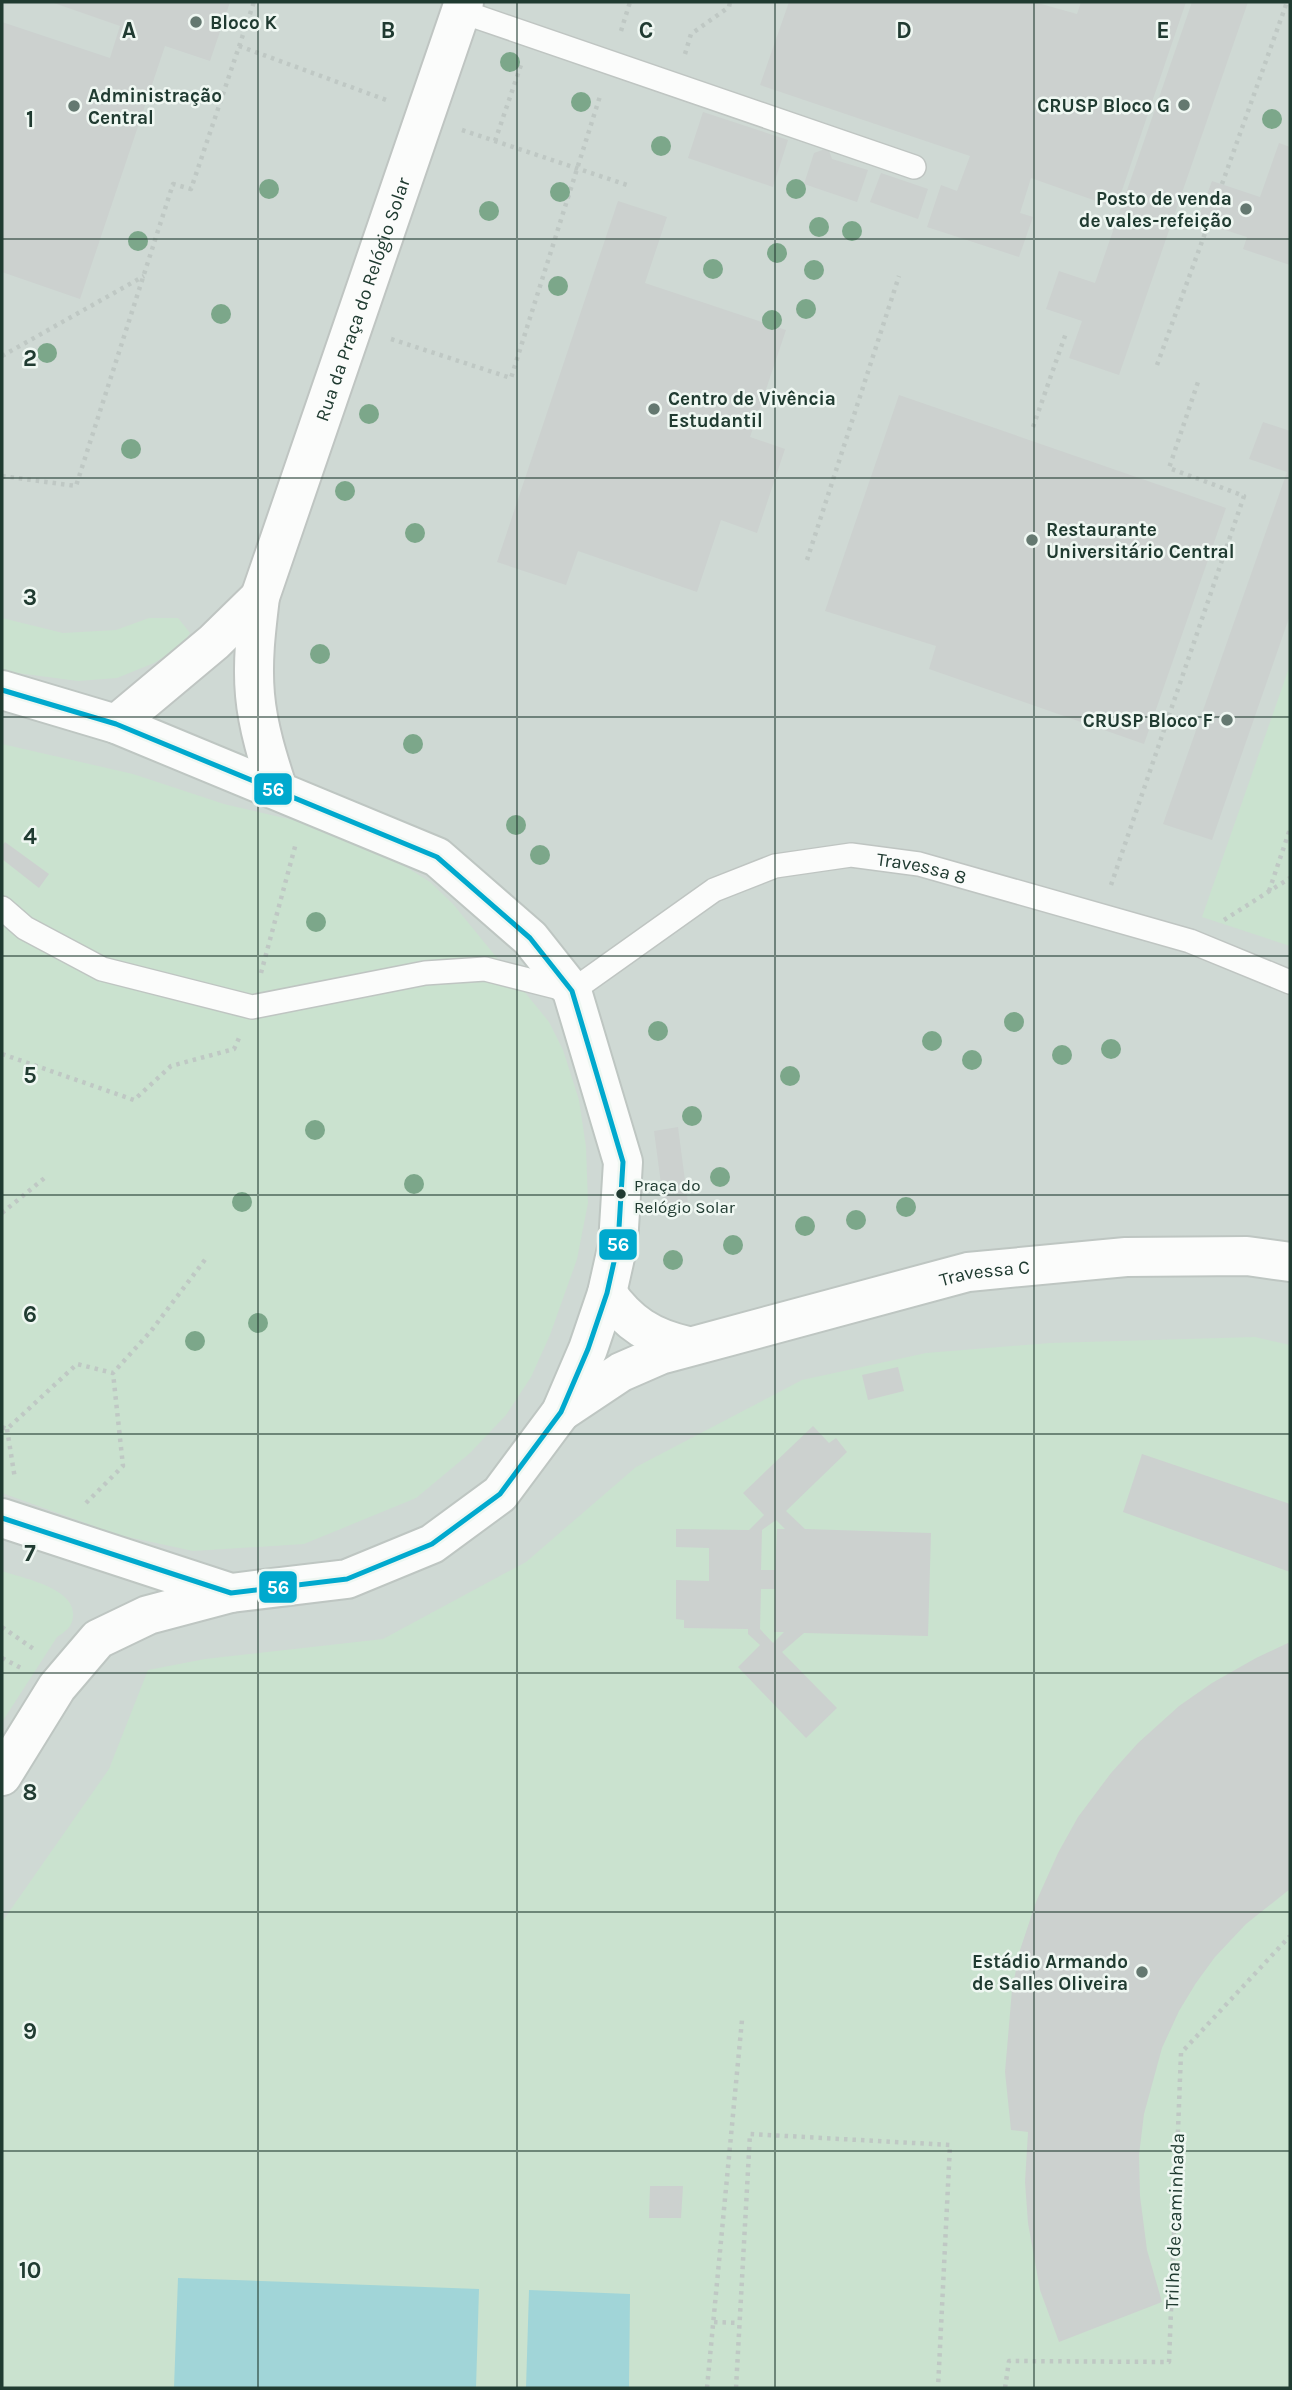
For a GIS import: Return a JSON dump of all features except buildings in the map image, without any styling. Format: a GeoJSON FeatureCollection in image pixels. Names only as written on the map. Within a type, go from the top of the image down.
{"type":"FeatureCollection","features":[{"type":"Feature","properties":{"kind":"street","name":"Rua da Praça do Relógio Solar"},"geometry":{"type":"LineString","coordinates":[[293,796],[263,743],[255,695],[254,646],[260,597],[462,6]]}},
{"type":"Feature","properties":{"kind":"street","name":"Rua da Praça do Relógio Solar"},"geometry":{"type":"LineString","coordinates":[[116,724],[195,658],[260,597]]}},
{"type":"Feature","properties":{"kind":"street"},"geometry":{"type":"LineString","coordinates":[[2,690],[116,724],[437,857],[530,938],[572,991],[623,1162],[618,1244],[607,1293],[588,1349],[561,1412],[500,1494],[432,1544],[347,1579],[230,1593],[148,1615],[98,1639],[57,1687],[2,1776]]}},
{"type":"Feature","properties":{"kind":"street","name":"Travessa C"},"geometry":{"type":"LineString","coordinates":[[561,1412],[621,1372],[660,1355],[968,1272],[1126,1256],[1247,1256],[1290,1262]]}},
{"type":"Feature","properties":{"kind":"street"},"geometry":{"type":"LineString","coordinates":[[607,1293],[619,1310],[643,1331],[688,1346]]}},
{"type":"Feature","properties":{"kind":"street"},"geometry":{"type":"LineString","coordinates":[[2,1518],[230,1593]]}},
{"type":"Feature","properties":{"kind":"lane"},"geometry":{"type":"LineString","coordinates":[[462,6],[531,36],[914,167]]}},
{"type":"Feature","properties":{"kind":"lane","name":"Travessa 8"},"geometry":{"type":"LineString","coordinates":[[572,991],[714,890],[775,866],[851,855],[919,864],[1190,941],[1290,982]]}},
{"type":"Feature","properties":{"kind":"lane"},"geometry":{"type":"LineString","coordinates":[[2,908],[25,928],[102,969],[252,1007],[425,973],[485,970],[572,991]]}},
{"type":"Feature","properties":{"kind":"path"},"geometry":{"type":"LineString","coordinates":[[2,476],[76,485],[173,184],[191,189],[254,2]]}},
{"type":"Feature","properties":{"kind":"path"},"geometry":{"type":"LineString","coordinates":[[352,327],[512,378],[630,2]]}},
{"type":"Feature","properties":{"kind":"path"},"geometry":{"type":"LineString","coordinates":[[676,85],[691,34],[729,7],[730,2]]}},
{"type":"Feature","properties":{"kind":"path"},"geometry":{"type":"LineString","coordinates":[[1222,184],[1287,2]]}},
{"type":"Feature","properties":{"kind":"path"},"geometry":{"type":"LineString","coordinates":[[495,141],[531,36]]}},
{"type":"Feature","properties":{"kind":"path"},"geometry":{"type":"LineString","coordinates":[[239,46],[379,96]]}},
{"type":"Feature","properties":{"kind":"path"},"geometry":{"type":"LineString","coordinates":[[424,117],[628,185]]}},
{"type":"Feature","properties":{"kind":"path"},"geometry":{"type":"LineString","coordinates":[[1157,365],[1208,225]]}},
{"type":"Feature","properties":{"kind":"path"},"geometry":{"type":"LineString","coordinates":[[2,356],[144,276]]}},
{"type":"Feature","properties":{"kind":"path"},"geometry":{"type":"LineString","coordinates":[[807,560],[899,276]]}},
{"type":"Feature","properties":{"kind":"path"},"geometry":{"type":"LineString","coordinates":[[1033,427],[1066,333]]}},
{"type":"Feature","properties":{"kind":"path"},"geometry":{"type":"LineString","coordinates":[[1107,898],[1244,496],[1169,468],[1199,379]]}},
{"type":"Feature","properties":{"kind":"path"},"geometry":{"type":"LineString","coordinates":[[2,1054],[134,1100],[171,1066],[234,1049],[252,1007],[293,796]]}},
{"type":"Feature","properties":{"kind":"path"},"geometry":{"type":"LineString","coordinates":[[1268,892],[1290,829]]}},
{"type":"Feature","properties":{"kind":"path"},"geometry":{"type":"LineString","coordinates":[[1190,941],[1290,878]]}},
{"type":"Feature","properties":{"kind":"path"},"geometry":{"type":"LineString","coordinates":[[2,1213],[47,1176]]}},
{"type":"Feature","properties":{"kind":"path"},"geometry":{"type":"LineString","coordinates":[[55,1536],[123,1466],[113,1373],[151,1331],[207,1258]]}},
{"type":"Feature","properties":{"kind":"path"},"geometry":{"type":"LineString","coordinates":[[2,1427],[7,1429],[77,1364],[113,1373]]}},
{"type":"Feature","properties":{"kind":"path","name":"Trilha de caminhada"},"geometry":{"type":"LineString","coordinates":[[1005,2388],[1009,2361],[1169,2362],[1181,2053],[1290,1936]]}},
{"type":"Feature","properties":{"kind":"path"},"geometry":{"type":"LineString","coordinates":[[707,2388],[743,2020]]}},
{"type":"Feature","properties":{"kind":"path"},"geometry":{"type":"LineString","coordinates":[[736,2388],[750,2134],[950,2145],[937,2388]]}},
{"type":"Feature","properties":{"kind":"path"},"geometry":{"type":"LineString","coordinates":[[714,2322],[739,2323]]}},
{"type":"Feature","properties":{"kind":"shaded area"},"geometry":{"type":"Polygon","coordinates":[[[2,2],[1290,2],[1290,2388],[2,2388],[2,2]]]}},
{"type":"Feature","properties":{"kind":"green space"},"geometry":{"type":"Polygon","coordinates":[[[2,618],[63,633],[116,630],[149,618],[178,618],[190,633],[181,646],[154,663],[117,678],[78,681],[2,671],[2,618]]]}},
{"type":"Feature","properties":{"kind":"green space"},"geometry":{"type":"Polygon","coordinates":[[[1290,665],[1290,946],[1202,917],[1290,665]]]}},
{"type":"Feature","properties":{"kind":"green space","name":"Praça do Relógio Solar"},"geometry":{"type":"Polygon","coordinates":[[[2,744],[133,774],[224,804],[354,834],[430,882],[453,904],[549,1022],[563,1050],[579,1100],[586,1147],[588,1203],[577,1259],[550,1335],[531,1377],[506,1415],[470,1453],[416,1498],[304,1544],[193,1551],[119,1535],[2,1493],[2,744]]]}},
{"type":"Feature","properties":{"kind":"green space"},"geometry":{"type":"Polygon","coordinates":[[[1255,1337],[1290,1345],[1290,2388],[2,2388],[2,1922],[109,1769],[148,1670],[205,1659],[383,1639],[526,1562],[636,1467],[802,1380],[926,1353],[1050,1343],[1255,1337]]]}},
{"type":"Feature","properties":{"kind":"green space"},"geometry":{"type":"Polygon","coordinates":[[[2,1571],[57,1591],[72,1606],[73,1620],[66,1631],[57,1637],[2,1722],[2,1571]]]}},
{"type":"Feature","properties":{"kind":"water"},"geometry":{"type":"Polygon","coordinates":[[[178,2278],[479,2289],[476,2388],[174,2388],[178,2278]]]}},
{"type":"Feature","properties":{"kind":"water"},"geometry":{"type":"Polygon","coordinates":[[[529,2290],[630,2294],[629,2388],[526,2388],[529,2290]]]}},
{"type":"Feature","properties":{"kind":"transit line","name":"56"},"geometry":{"type":"LineString","coordinates":[[2,690],[116,724],[437,857],[530,938],[572,991],[623,1162],[618,1244],[607,1293],[588,1349],[561,1412],[500,1494],[432,1544],[347,1579],[231,1593],[2,1518]]}},
{"type":"Feature","properties":{"kind":"place","name":"Bloco K"},"geometry":{"type":"Point","coordinates":[196,22]}},
{"type":"Feature","properties":{"kind":"place","name":"CRUSP Bloco G"},"geometry":{"type":"Point","coordinates":[1184,105]}},
{"type":"Feature","properties":{"kind":"place","name":"Administração Central"},"geometry":{"type":"Point","coordinates":[74,106]}},
{"type":"Feature","properties":{"kind":"place","name":"Posto de venda de vales-refeição"},"geometry":{"type":"Point","coordinates":[1246,209]}},
{"type":"Feature","properties":{"kind":"place","name":"Centro de Vivência Estudantil"},"geometry":{"type":"Point","coordinates":[654,409]}},
{"type":"Feature","properties":{"kind":"place","name":"Restaurante Universitário Central"},"geometry":{"type":"Point","coordinates":[1032,540]}},
{"type":"Feature","properties":{"kind":"place","name":"CRUSP Bloco F"},"geometry":{"type":"Point","coordinates":[1227,720]}},
{"type":"Feature","properties":{"kind":"place","name":"Praça do Relógio Solar"},"geometry":{"type":"Point","coordinates":[621,1194]}},
{"type":"Feature","properties":{"kind":"place","name":"Estádio Armando de Salles Oliveira"},"geometry":{"type":"Point","coordinates":[1142,1972]}}]}
